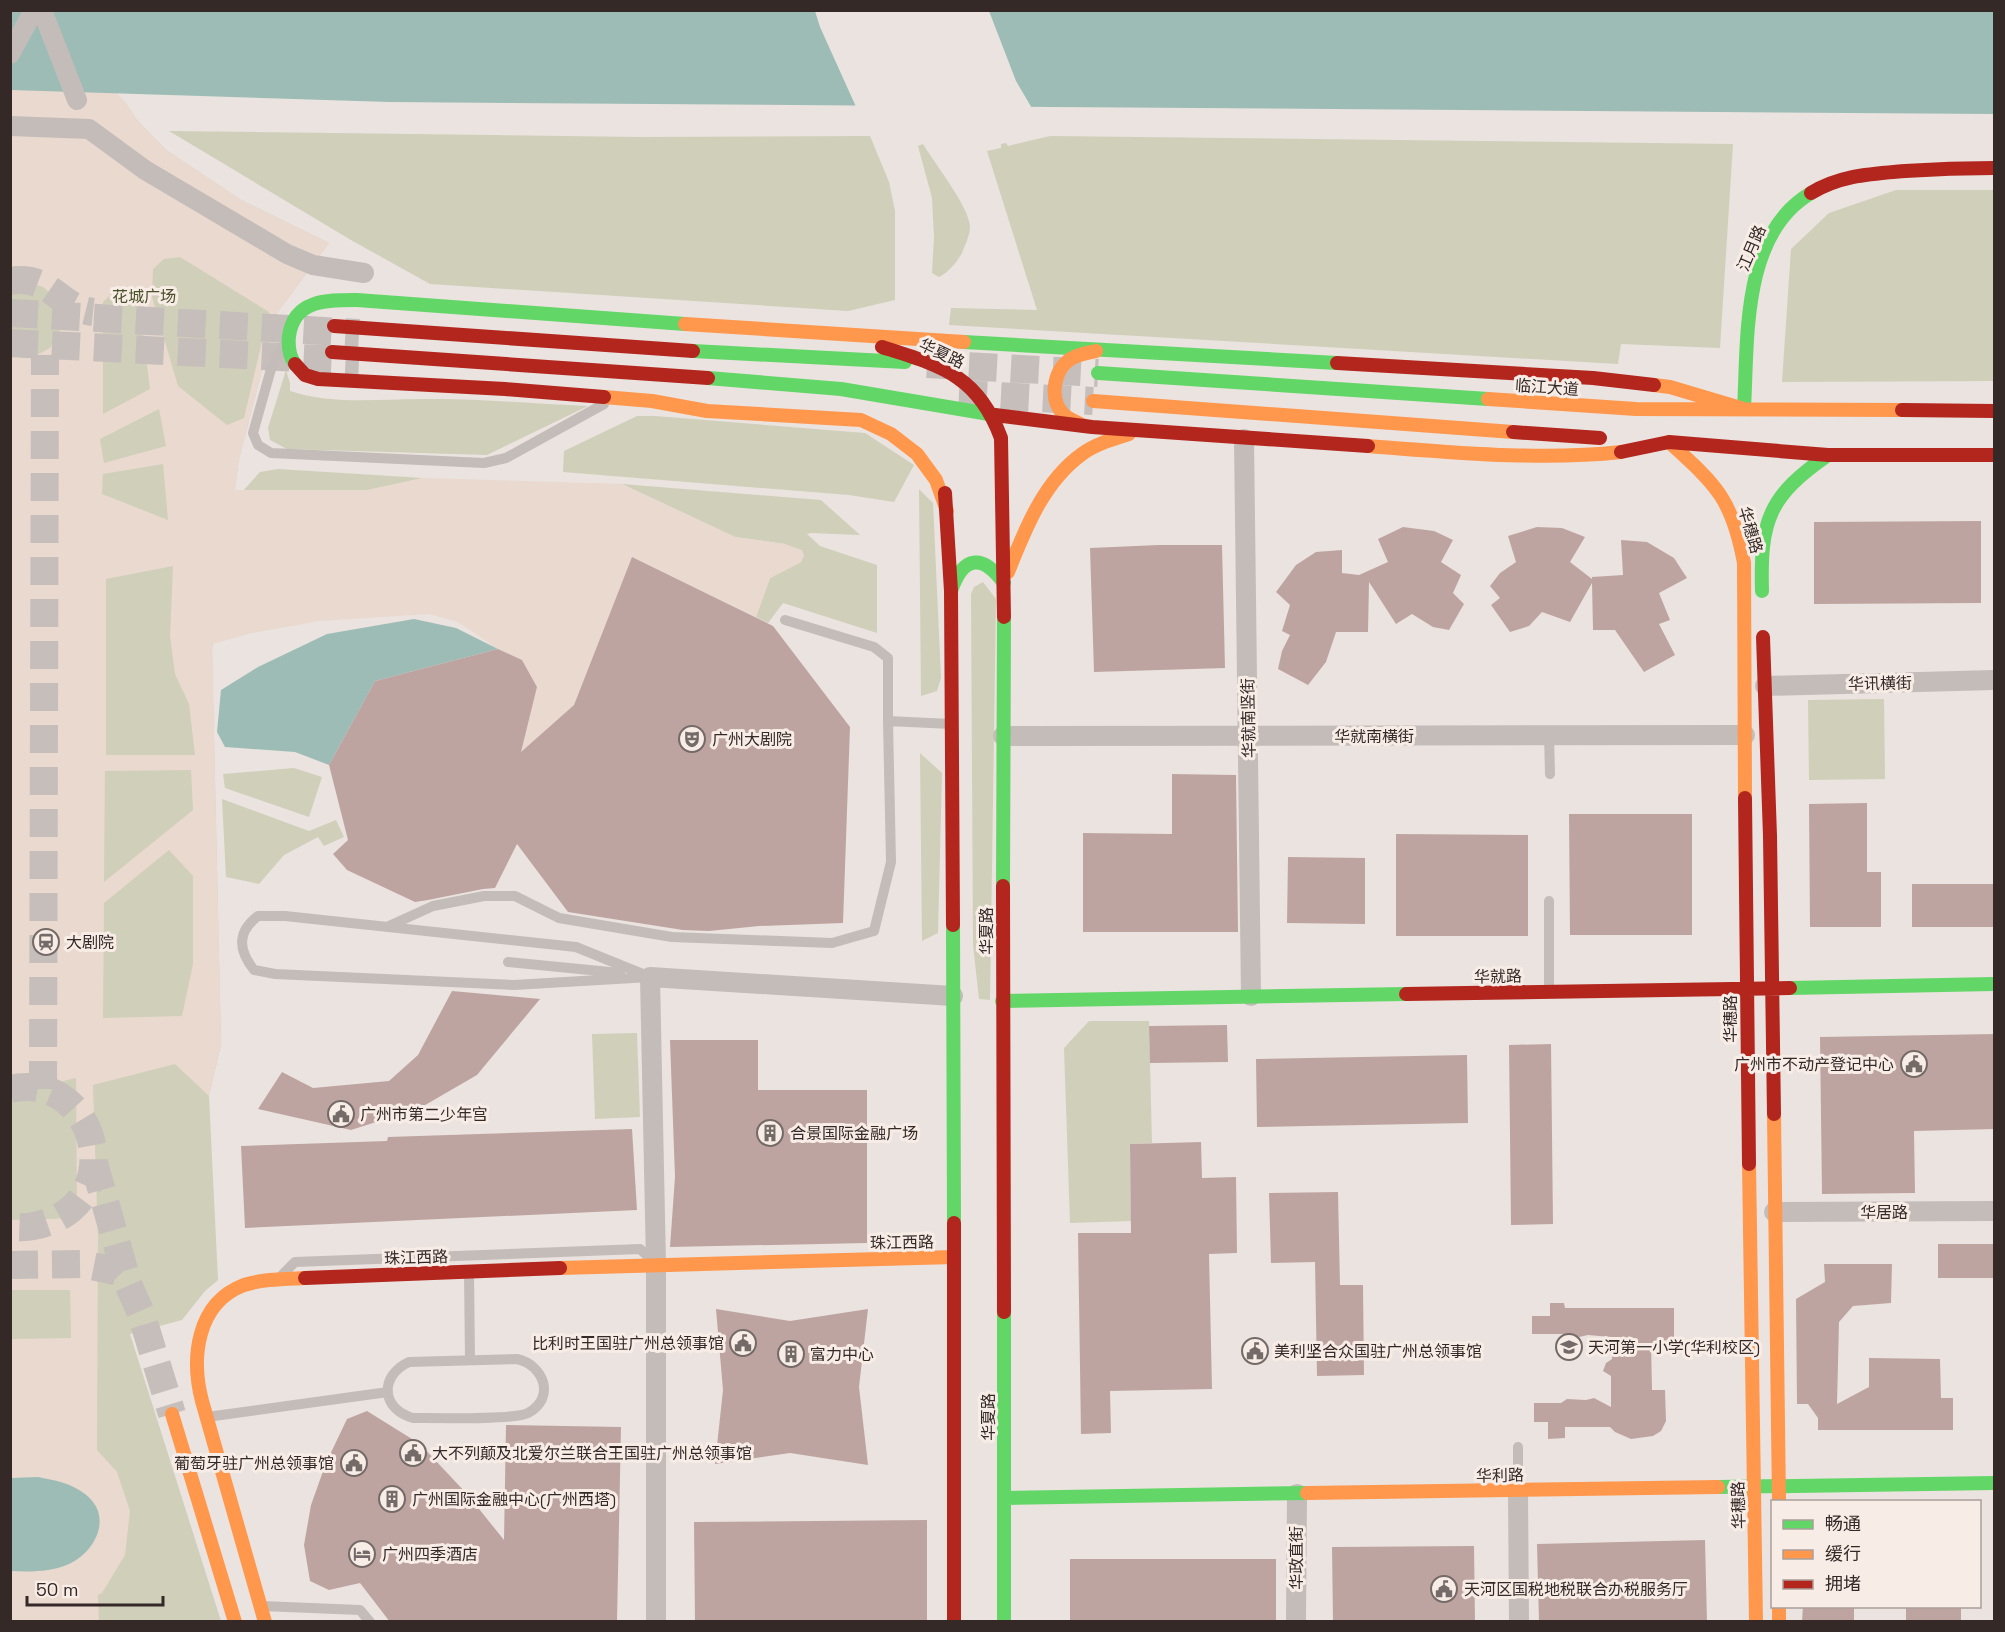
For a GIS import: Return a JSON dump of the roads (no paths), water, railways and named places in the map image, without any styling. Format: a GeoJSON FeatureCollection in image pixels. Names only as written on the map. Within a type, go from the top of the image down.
{"type":"FeatureCollection","features":[{"type":"Feature","properties":{"kind":"main road","name":"江月路"},"geometry":{"type":"LineString","coordinates":[[1744,409],[1751,298],[1757,267],[1769,240],[1784,217],[1804,197],[1828,183],[1856,175],[1951,168],[1995,168]]}},
{"type":"Feature","properties":{"kind":"main road"},"geometry":{"type":"LineString","coordinates":[[947,511],[944,494],[931,469],[903,440],[877,425],[847,418],[707,411],[652,401],[318,379],[305,375],[297,367],[288,346],[288,333],[298,313],[308,306],[331,300],[357,300],[939,340],[1593,378],[1670,387],[1744,409]]}},
{"type":"Feature","properties":{"kind":"main road"},"geometry":{"type":"LineString","coordinates":[[334,326],[919,364],[937,367],[956,375]]}},
{"type":"Feature","properties":{"kind":"main road","name":"华夏路"},"geometry":{"type":"LineString","coordinates":[[845,334],[930,363],[956,375],[988,406],[1001,438],[1004,583],[1002,1000],[1004,1622]]}},
{"type":"Feature","properties":{"kind":"main road"},"geometry":{"type":"LineString","coordinates":[[845,359],[939,340]]}},
{"type":"Feature","properties":{"kind":"main road"},"geometry":{"type":"LineString","coordinates":[[1092,428],[1065,417],[1058,409],[1054,390],[1060,369],[1070,360],[1080,354],[1104,350]]}},
{"type":"Feature","properties":{"kind":"main road"},"geometry":{"type":"LineString","coordinates":[[332,352],[841,389],[992,414],[1136,432],[1490,454],[1596,455],[1632,451],[1669,442]]}},
{"type":"Feature","properties":{"kind":"main road","name":"临江大道"},"geometry":{"type":"LineString","coordinates":[[1098,373],[1636,410],[1995,411]]}},
{"type":"Feature","properties":{"kind":"main road"},"geometry":{"type":"LineString","coordinates":[[841,389],[885,412]]}},
{"type":"Feature","properties":{"kind":"main road"},"geometry":{"type":"LineString","coordinates":[[1094,401],[1828,455],[1995,455]]}},
{"type":"Feature","properties":{"kind":"main road"},"geometry":{"type":"LineString","coordinates":[[1004,583],[1033,513],[1056,477],[1070,464],[1110,438],[1136,432]]}},
{"type":"Feature","properties":{"kind":"main road","name":"华夏路"},"geometry":{"type":"LineString","coordinates":[[923,441],[935,456],[941,469],[947,511],[951,591],[954,1622]]}},
{"type":"Feature","properties":{"kind":"main road","name":"华穗路"},"geometry":{"type":"LineString","coordinates":[[1669,442],[1722,495],[1740,538],[1744,563],[1747,988],[1756,1622]]}},
{"type":"Feature","properties":{"kind":"main road","name":"华穗路"},"geometry":{"type":"LineString","coordinates":[[1762,605],[1763,537],[1770,512],[1780,494],[1803,471],[1828,455]]}},
{"type":"Feature","properties":{"kind":"main road"},"geometry":{"type":"LineString","coordinates":[[951,591],[955,576],[961,569],[980,562],[996,569],[1004,583]]}},
{"type":"Feature","properties":{"kind":"main road"},"geometry":{"type":"LineString","coordinates":[[1763,628],[1770,837],[1779,1500]]}},
{"type":"Feature","properties":{"kind":"main road","name":"华就路"},"geometry":{"type":"LineString","coordinates":[[1002,1000],[1995,984]]}},
{"type":"Feature","properties":{"kind":"main road","name":"珠江西路"},"geometry":{"type":"LineString","coordinates":[[265,1622],[207,1417],[196,1368],[198,1337],[204,1322],[225,1296],[237,1288],[277,1280],[469,1271],[954,1257]]}},
{"type":"Feature","properties":{"kind":"main road"},"geometry":{"type":"LineString","coordinates":[[172,1414],[235,1622]]}},
{"type":"Feature","properties":{"kind":"main road","name":"华利路"},"geometry":{"type":"LineString","coordinates":[[1005,1498],[1995,1483]]}},
{"type":"Feature","properties":{"kind":"street"},"geometry":{"type":"LineString","coordinates":[[10,54],[34,10]]}},
{"type":"Feature","properties":{"kind":"street"},"geometry":{"type":"LineString","coordinates":[[42,10],[89,129],[145,170],[287,254],[313,265],[364,273]]}},
{"type":"Feature","properties":{"kind":"street"},"geometry":{"type":"LineString","coordinates":[[10,126],[89,129]]}},
{"type":"Feature","properties":{"kind":"street","name":"华就南竖街"},"geometry":{"type":"LineString","coordinates":[[1244,439],[1251,996]]}},
{"type":"Feature","properties":{"kind":"street","name":"华讯横街"},"geometry":{"type":"LineString","coordinates":[[1765,686],[1995,680]]}},
{"type":"Feature","properties":{"kind":"street","name":"华就南横街"},"geometry":{"type":"LineString","coordinates":[[1003,736],[1745,735]]}},
{"type":"Feature","properties":{"kind":"street"},"geometry":{"type":"LineString","coordinates":[[656,1622],[656,1264],[651,977],[953,996]]}},
{"type":"Feature","properties":{"kind":"street","name":"华居路"},"geometry":{"type":"LineString","coordinates":[[1774,1212],[1995,1211]]}},
{"type":"Feature","properties":{"kind":"street"},"geometry":{"type":"LineString","coordinates":[[1518,1491],[1519,1622]]}},
{"type":"Feature","properties":{"kind":"street","name":"华政直街"},"geometry":{"type":"LineString","coordinates":[[1296,1622],[1297,1494]]}},
{"type":"Feature","properties":{"kind":"lane"},"geometry":{"type":"LineString","coordinates":[[288,333],[271,369],[253,433],[258,445],[271,453],[484,463],[506,458],[614,398]]}},
{"type":"Feature","properties":{"kind":"lane"},"geometry":{"type":"LineString","coordinates":[[386,927],[433,906],[484,896],[515,896],[559,918],[672,937],[832,943],[874,931],[891,862],[888,658],[874,647],[785,620]]}},
{"type":"Feature","properties":{"kind":"lane"},"geometry":{"type":"LineString","coordinates":[[888,721],[951,724]]}},
{"type":"Feature","properties":{"kind":"lane"},"geometry":{"type":"LineString","coordinates":[[1549,735],[1550,774]]}},
{"type":"Feature","properties":{"kind":"lane"},"geometry":{"type":"LineString","coordinates":[[1549,901],[1549,992]]}},
{"type":"Feature","properties":{"kind":"lane"},"geometry":{"type":"LineString","coordinates":[[258,916],[279,916],[576,947],[651,977],[514,985],[275,974],[254,970],[243,957],[242,941],[247,924],[258,916]]}},
{"type":"Feature","properties":{"kind":"lane"},"geometry":{"type":"LineString","coordinates":[[508,962],[651,977]]}},
{"type":"Feature","properties":{"kind":"lane"},"geometry":{"type":"LineString","coordinates":[[277,1280],[295,1262],[639,1249],[656,1264]]}},
{"type":"Feature","properties":{"kind":"lane"},"geometry":{"type":"LineString","coordinates":[[469,1271],[470,1360]]}},
{"type":"Feature","properties":{"kind":"lane"},"geometry":{"type":"LineString","coordinates":[[517,1359],[533,1366],[543,1381],[544,1390],[541,1399],[529,1413],[520,1416],[413,1418],[395,1410],[388,1392],[388,1382],[393,1373],[400,1366],[409,1362],[517,1359]]}},
{"type":"Feature","properties":{"kind":"lane"},"geometry":{"type":"LineString","coordinates":[[207,1417],[388,1392]]}},
{"type":"Feature","properties":{"kind":"lane"},"geometry":{"type":"LineString","coordinates":[[1518,1447],[1518,1491]]}},
{"type":"Feature","properties":{"kind":"lane"},"geometry":{"type":"LineString","coordinates":[[261,1606],[360,1610],[370,1622]]}},
{"type":"Feature","properties":{"kind":"water"},"geometry":{"type":"Polygon","coordinates":[[[11,10],[1994,11],[1994,114],[389,102],[11,90],[11,10]]]}},
{"type":"Feature","properties":{"kind":"water"},"geometry":{"type":"Polygon","coordinates":[[[414,619],[456,628],[498,649],[375,681],[329,765],[295,752],[225,747],[217,732],[221,690],[258,667],[327,634],[414,619]]]}},
{"type":"Feature","properties":{"kind":"water"},"geometry":{"type":"Polygon","coordinates":[[[38,1477],[68,1485],[85,1494],[94,1503],[98,1512],[100,1522],[98,1532],[87,1551],[69,1564],[48,1570],[11,1571],[11,1478],[38,1477]]]}},
{"type":"Feature","properties":{"kind":"tunnel"},"geometry":{"type":"LineString","coordinates":[[10,281],[36,282],[71,304],[93,312]]}},
{"type":"Feature","properties":{"kind":"tunnel"},"geometry":{"type":"LineString","coordinates":[[10,313],[359,333]]}},
{"type":"Feature","properties":{"kind":"tunnel"},"geometry":{"type":"LineString","coordinates":[[10,343],[359,361]]}},
{"type":"Feature","properties":{"kind":"tunnel"},"geometry":{"type":"LineString","coordinates":[[43,1089],[45,355]]}},
{"type":"Feature","properties":{"kind":"tunnel"},"geometry":{"type":"LineString","coordinates":[[927,364],[1098,373]]}},
{"type":"Feature","properties":{"kind":"tunnel"},"geometry":{"type":"LineString","coordinates":[[959,394],[1093,401]]}},
{"type":"Feature","properties":{"kind":"tunnel"},"geometry":{"type":"LineString","coordinates":[[10,1089],[38,1088],[61,1097],[79,1114],[90,1136],[93,1160],[89,1184],[75,1205],[46,1223],[26,1227],[10,1226]]}},
{"type":"Feature","properties":{"kind":"tunnel"},"geometry":{"type":"LineString","coordinates":[[94,1163],[128,1284]]}},
{"type":"Feature","properties":{"kind":"tunnel"},"geometry":{"type":"LineString","coordinates":[[10,1265],[81,1264],[116,1271],[128,1284],[141,1313],[172,1414]]}},
{"type":"Feature","properties":{"kind":"place","name":"广州大剧院"},"geometry":{"type":"Point","coordinates":[692,739]}},
{"type":"Feature","properties":{"kind":"place","name":"大剧院"},"geometry":{"type":"Point","coordinates":[46,942]}},
{"type":"Feature","properties":{"kind":"place","name":"广州市不动产登记中心"},"geometry":{"type":"Point","coordinates":[1914,1064]}},
{"type":"Feature","properties":{"kind":"place","name":"广州市第二少年宫"},"geometry":{"type":"Point","coordinates":[341,1114]}},
{"type":"Feature","properties":{"kind":"place","name":"合景国际金融广场"},"geometry":{"type":"Point","coordinates":[770,1133]}},
{"type":"Feature","properties":{"kind":"place","name":"比利时王国驻广州总领事馆"},"geometry":{"type":"Point","coordinates":[743,1343]}},
{"type":"Feature","properties":{"kind":"place","name":"天河第一小学(华利校区)"},"geometry":{"type":"Point","coordinates":[1569,1347]}},
{"type":"Feature","properties":{"kind":"place","name":"美利坚合众国驻广州总领事馆"},"geometry":{"type":"Point","coordinates":[1255,1351]}},
{"type":"Feature","properties":{"kind":"place","name":"富力中心"},"geometry":{"type":"Point","coordinates":[791,1354]}},
{"type":"Feature","properties":{"kind":"place","name":"大不列颠及北爱尔兰联合王国驻广州总领事馆"},"geometry":{"type":"Point","coordinates":[413,1453]}},
{"type":"Feature","properties":{"kind":"place","name":"葡萄牙驻广州总领事馆"},"geometry":{"type":"Point","coordinates":[354,1463]}},
{"type":"Feature","properties":{"kind":"place","name":"广州国际金融中心(广州西塔)"},"geometry":{"type":"Point","coordinates":[392,1499]}},
{"type":"Feature","properties":{"kind":"place","name":"广州四季酒店"},"geometry":{"type":"Point","coordinates":[362,1554]}},
{"type":"Feature","properties":{"kind":"place","name":"天河区国税地税联合办税服务厅"},"geometry":{"type":"Point","coordinates":[1444,1589]}},
{"type":"Feature","properties":{"kind":"park label","name":"花城广场"},"geometry":{"type":"Point","coordinates":[144,296]}}]}
